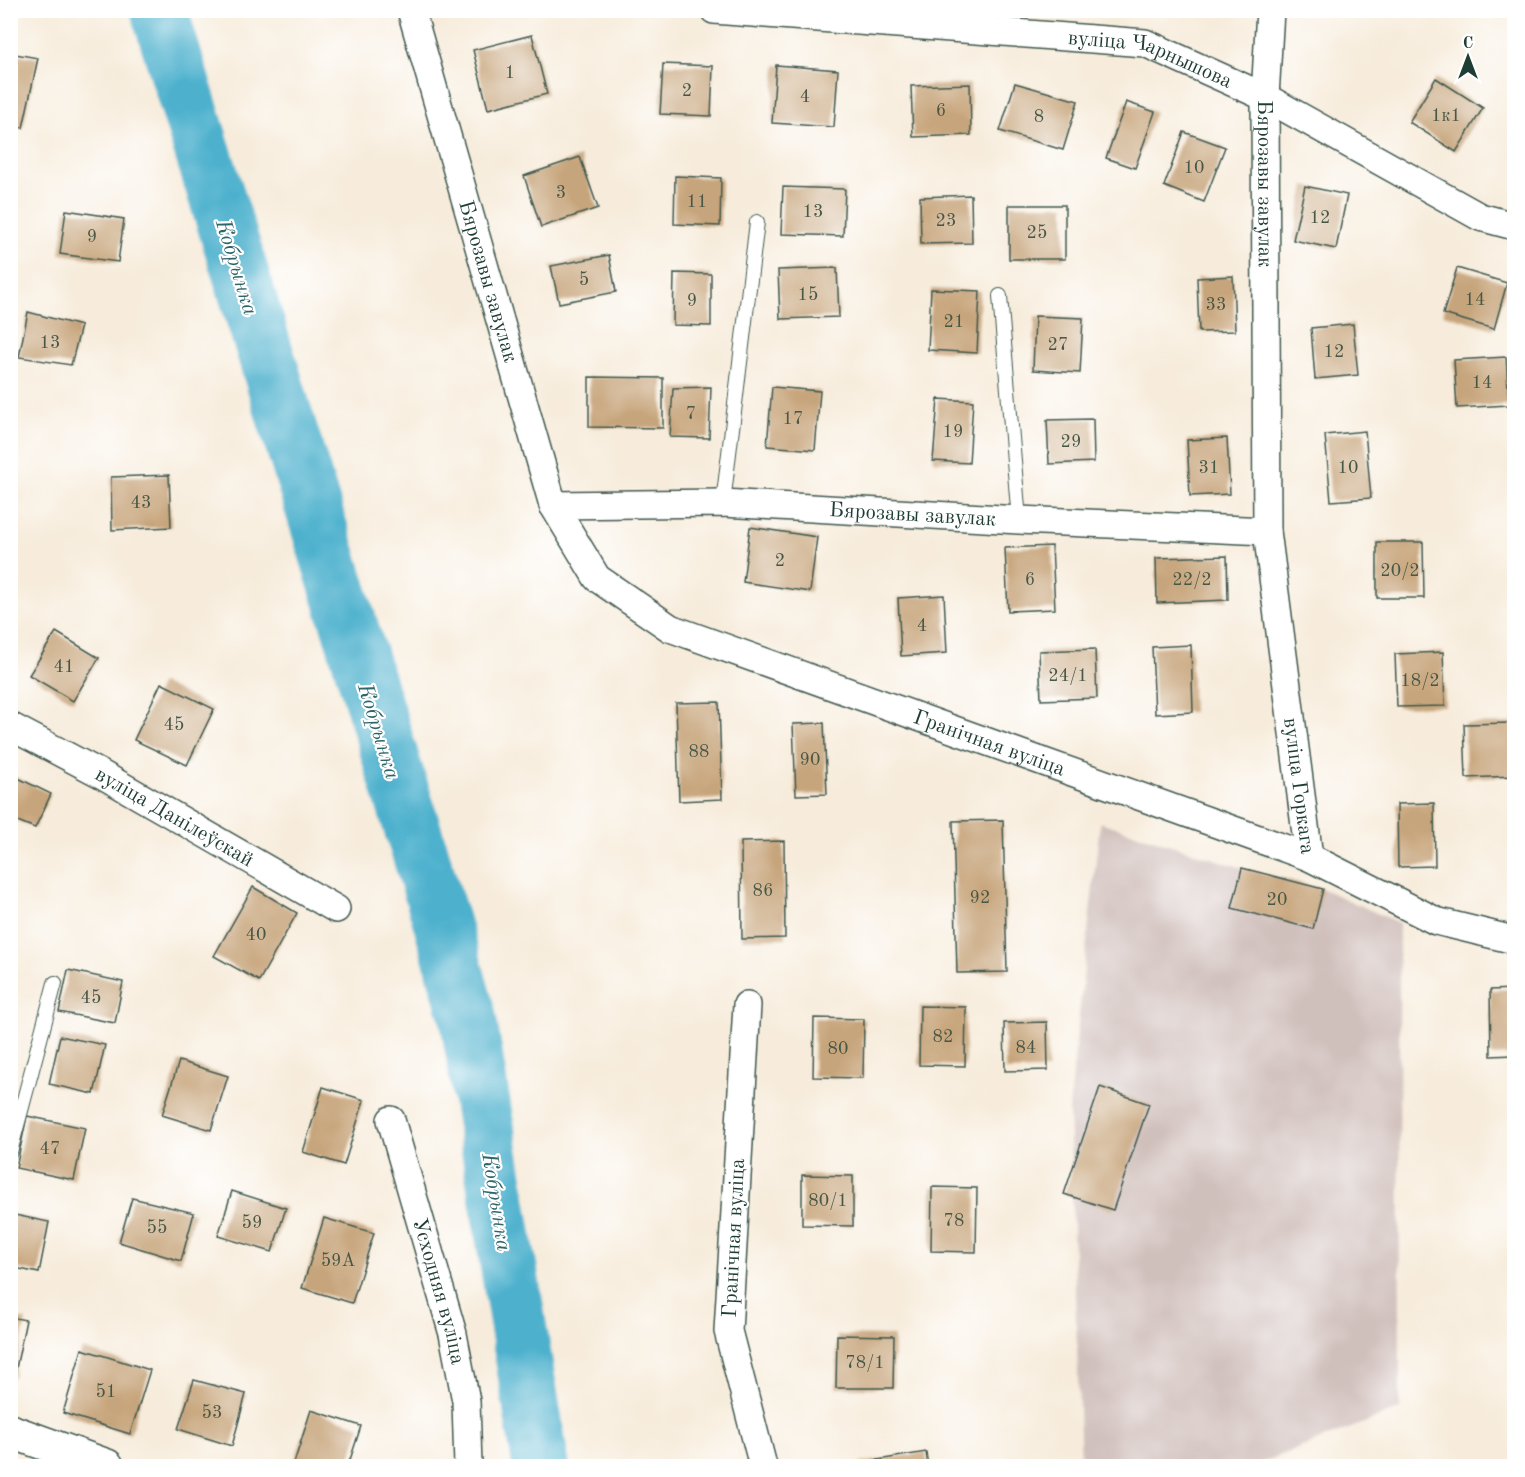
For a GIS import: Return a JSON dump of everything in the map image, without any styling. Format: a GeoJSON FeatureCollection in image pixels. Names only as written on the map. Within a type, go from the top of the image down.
{"type":"FeatureCollection","features":[{"type":"Feature","properties":{"kind":"main road"},"geometry":{"type":"LineString","coordinates":[[10,1431],[100,1465]]}},
{"type":"Feature","properties":{"kind":"street","name":"Бярозавы завулак"},"geometry":{"type":"LineString","coordinates":[[411,10],[553,505],[723,503],[1267,531],[1265,97],[1270,10]]}},
{"type":"Feature","properties":{"kind":"street","name":"вуліца Чарнышова"},"geometry":{"type":"LineString","coordinates":[[714,10],[1145,43],[1265,97],[1480,217],[1515,226]]}},
{"type":"Feature","properties":{"kind":"street","name":"Гранічная вуліца"},"geometry":{"type":"LineString","coordinates":[[553,505],[597,578],[670,628],[1309,857]]}},
{"type":"Feature","properties":{"kind":"street","name":"вуліца Горкага"},"geometry":{"type":"LineString","coordinates":[[1267,531],[1309,857],[1436,921],[1515,940]]}},
{"type":"Feature","properties":{"kind":"street","name":"вуліца Данілеўскай"},"geometry":{"type":"LineString","coordinates":[[10,726],[101,774],[336,909]]}},
{"type":"Feature","properties":{"kind":"street","name":"Гранічная вуліца"},"geometry":{"type":"LineString","coordinates":[[747,1005],[728,1331],[763,1467]]}},
{"type":"Feature","properties":{"kind":"street","name":"Усходняя вуліца"},"geometry":{"type":"LineString","coordinates":[[391,1120],[453,1334],[466,1401],[468,1467]]}},
{"type":"Feature","properties":{"kind":"lane"},"geometry":{"type":"LineString","coordinates":[[723,503],[757,222]]}},
{"type":"Feature","properties":{"kind":"lane"},"geometry":{"type":"LineString","coordinates":[[1000,296],[1019,520]]}},
{"type":"Feature","properties":{"kind":"lane"},"geometry":{"type":"LineString","coordinates":[[10,1152],[55,983]]}},
{"type":"Feature","properties":{"kind":"shaded area"},"geometry":{"type":"Polygon","coordinates":[[[1100,822],[1242,868],[1323,889],[1399,923],[1400,1409],[1253,1466],[1081,1466],[1069,1107],[1100,822]]]}},
{"type":"Feature","properties":{"kind":"building"},"geometry":{"type":"Polygon","coordinates":[[[532,35],[547,94],[488,109],[473,50],[532,35]]]}},
{"type":"Feature","properties":{"kind":"building"},"geometry":{"type":"Polygon","coordinates":[[[10,53],[38,58],[23,128],[10,126],[10,53]]]}},
{"type":"Feature","properties":{"kind":"building"},"geometry":{"type":"Polygon","coordinates":[[[663,64],[713,66],[711,116],[660,114],[663,64]]]}},
{"type":"Feature","properties":{"kind":"building"},"geometry":{"type":"Polygon","coordinates":[[[776,65],[838,70],[834,127],[772,123],[776,65]]]}},
{"type":"Feature","properties":{"kind":"building"},"geometry":{"type":"Polygon","coordinates":[[[1436,78],[1483,108],[1456,152],[1409,122],[1436,78]]]}},
{"type":"Feature","properties":{"kind":"building"},"geometry":{"type":"Polygon","coordinates":[[[1015,83],[1078,101],[1063,150],[1000,131],[1015,83]]]}},
{"type":"Feature","properties":{"kind":"building"},"geometry":{"type":"Polygon","coordinates":[[[970,84],[971,135],[913,137],[911,86],[970,84]]]}},
{"type":"Feature","properties":{"kind":"building"},"geometry":{"type":"Polygon","coordinates":[[[1126,102],[1155,112],[1135,168],[1106,158],[1126,102]]]}},
{"type":"Feature","properties":{"kind":"building"},"geometry":{"type":"Polygon","coordinates":[[[1184,132],[1225,147],[1204,202],[1164,186],[1184,132]]]}},
{"type":"Feature","properties":{"kind":"building"},"geometry":{"type":"Polygon","coordinates":[[[580,157],[598,208],[541,227],[524,176],[580,157]]]}},
{"type":"Feature","properties":{"kind":"building"},"geometry":{"type":"Polygon","coordinates":[[[675,176],[721,178],[720,226],[674,224],[675,176]]]}},
{"type":"Feature","properties":{"kind":"building"},"geometry":{"type":"Polygon","coordinates":[[[1305,186],[1347,195],[1336,249],[1293,240],[1305,186]]]}},
{"type":"Feature","properties":{"kind":"building"},"geometry":{"type":"Polygon","coordinates":[[[783,187],[845,189],[843,236],[781,234],[783,187]]]}},
{"type":"Feature","properties":{"kind":"building"},"geometry":{"type":"Polygon","coordinates":[[[971,195],[972,243],[921,244],[920,197],[971,195]]]}},
{"type":"Feature","properties":{"kind":"building"},"geometry":{"type":"Polygon","coordinates":[[[1009,205],[1065,205],[1065,259],[1009,259],[1009,205]]]}},
{"type":"Feature","properties":{"kind":"building"},"geometry":{"type":"Polygon","coordinates":[[[66,210],[124,219],[118,262],[60,254],[66,210]]]}},
{"type":"Feature","properties":{"kind":"building"},"geometry":{"type":"Polygon","coordinates":[[[609,255],[616,292],[559,303],[551,266],[609,255]]]}},
{"type":"Feature","properties":{"kind":"building"},"geometry":{"type":"Polygon","coordinates":[[[837,268],[839,317],[780,319],[778,270],[837,268]]]}},
{"type":"Feature","properties":{"kind":"building"},"geometry":{"type":"Polygon","coordinates":[[[1457,268],[1507,283],[1494,329],[1443,314],[1457,268]]]}},
{"type":"Feature","properties":{"kind":"building"},"geometry":{"type":"Polygon","coordinates":[[[674,273],[711,274],[711,326],[673,325],[674,273]]]}},
{"type":"Feature","properties":{"kind":"building"},"geometry":{"type":"Polygon","coordinates":[[[1233,276],[1235,331],[1199,332],[1197,278],[1233,276]]]}},
{"type":"Feature","properties":{"kind":"building"},"geometry":{"type":"Polygon","coordinates":[[[931,289],[980,291],[977,353],[928,350],[931,289]]]}},
{"type":"Feature","properties":{"kind":"building"},"geometry":{"type":"Polygon","coordinates":[[[28,312],[81,326],[71,365],[19,357],[28,312]]]}},
{"type":"Feature","properties":{"kind":"building"},"geometry":{"type":"Polygon","coordinates":[[[1035,316],[1083,318],[1080,373],[1033,370],[1035,316]]]}},
{"type":"Feature","properties":{"kind":"building"},"geometry":{"type":"Polygon","coordinates":[[[1353,324],[1358,375],[1315,379],[1311,328],[1353,324]]]}},
{"type":"Feature","properties":{"kind":"building"},"geometry":{"type":"Polygon","coordinates":[[[1506,357],[1509,405],[1457,408],[1454,360],[1506,357]]]}},
{"type":"Feature","properties":{"kind":"building"},"geometry":{"type":"Polygon","coordinates":[[[589,377],[663,378],[663,428],[589,427],[589,377]]]}},
{"type":"Feature","properties":{"kind":"building"},"geometry":{"type":"Polygon","coordinates":[[[711,387],[709,438],[670,437],[673,388],[711,387]]]}},
{"type":"Feature","properties":{"kind":"building"},"geometry":{"type":"Polygon","coordinates":[[[772,387],[820,391],[815,450],[767,446],[772,387]]]}},
{"type":"Feature","properties":{"kind":"building"},"geometry":{"type":"Polygon","coordinates":[[[938,399],[973,401],[969,463],[933,461],[938,399]]]}},
{"type":"Feature","properties":{"kind":"building"},"geometry":{"type":"Polygon","coordinates":[[[1093,419],[1094,462],[1049,464],[1047,420],[1093,419]]]}},
{"type":"Feature","properties":{"kind":"building"},"geometry":{"type":"Polygon","coordinates":[[[1365,431],[1371,498],[1331,501],[1325,435],[1365,431]]]}},
{"type":"Feature","properties":{"kind":"building"},"geometry":{"type":"Polygon","coordinates":[[[1227,438],[1230,494],[1190,496],[1187,440],[1227,438]]]}},
{"type":"Feature","properties":{"kind":"building"},"geometry":{"type":"Polygon","coordinates":[[[169,475],[171,527],[112,530],[111,477],[169,475]]]}},
{"type":"Feature","properties":{"kind":"building"},"geometry":{"type":"Polygon","coordinates":[[[750,527],[817,537],[810,592],[743,582],[750,527]]]}},
{"type":"Feature","properties":{"kind":"building"},"geometry":{"type":"Polygon","coordinates":[[[1377,542],[1423,542],[1424,598],[1377,598],[1377,542]]]}},
{"type":"Feature","properties":{"kind":"building"},"geometry":{"type":"Polygon","coordinates":[[[1052,546],[1055,609],[1008,611],[1005,548],[1052,546]]]}},
{"type":"Feature","properties":{"kind":"building"},"geometry":{"type":"Polygon","coordinates":[[[1227,556],[1228,600],[1157,603],[1156,558],[1227,556]]]}},
{"type":"Feature","properties":{"kind":"building"},"geometry":{"type":"Polygon","coordinates":[[[944,595],[947,653],[901,656],[898,598],[944,595]]]}},
{"type":"Feature","properties":{"kind":"building"},"geometry":{"type":"Polygon","coordinates":[[[56,632],[99,658],[73,701],[29,675],[56,632]]]}},
{"type":"Feature","properties":{"kind":"building"},"geometry":{"type":"Polygon","coordinates":[[[1191,645],[1193,712],[1155,714],[1152,647],[1191,645]]]}},
{"type":"Feature","properties":{"kind":"building"},"geometry":{"type":"Polygon","coordinates":[[[1095,649],[1097,698],[1041,700],[1039,651],[1095,649]]]}},
{"type":"Feature","properties":{"kind":"building"},"geometry":{"type":"Polygon","coordinates":[[[1443,652],[1445,706],[1397,707],[1395,654],[1443,652]]]}},
{"type":"Feature","properties":{"kind":"building"},"geometry":{"type":"Polygon","coordinates":[[[161,683],[214,709],[187,765],[134,740],[161,683]]]}},
{"type":"Feature","properties":{"kind":"building"},"geometry":{"type":"Polygon","coordinates":[[[719,702],[722,799],[679,801],[676,703],[719,702]]]}},
{"type":"Feature","properties":{"kind":"building"},"geometry":{"type":"Polygon","coordinates":[[[824,723],[827,794],[796,795],[793,724],[824,723]]]}},
{"type":"Feature","properties":{"kind":"building"},"geometry":{"type":"Polygon","coordinates":[[[1513,723],[1514,776],[1466,778],[1464,724],[1513,723]]]}},
{"type":"Feature","properties":{"kind":"building"},"geometry":{"type":"Polygon","coordinates":[[[10,774],[51,794],[35,828],[10,818],[10,774]]]}},
{"type":"Feature","properties":{"kind":"building"},"geometry":{"type":"Polygon","coordinates":[[[1434,803],[1435,866],[1398,867],[1397,804],[1434,803]]]}},
{"type":"Feature","properties":{"kind":"building"},"geometry":{"type":"Polygon","coordinates":[[[1003,820],[1007,972],[957,973],[953,821],[1003,820]]]}},
{"type":"Feature","properties":{"kind":"building"},"geometry":{"type":"Polygon","coordinates":[[[784,841],[785,938],[742,939],[741,842],[784,841]]]}},
{"type":"Feature","properties":{"kind":"building"},"geometry":{"type":"Polygon","coordinates":[[[1242,868],[1323,889],[1313,929],[1232,908],[1242,868]]]}},
{"type":"Feature","properties":{"kind":"building"},"geometry":{"type":"Polygon","coordinates":[[[253,887],[297,913],[259,981],[214,956],[253,887]]]}},
{"type":"Feature","properties":{"kind":"building"},"geometry":{"type":"Polygon","coordinates":[[[68,970],[123,982],[115,1023],[59,1012],[68,970]]]}},
{"type":"Feature","properties":{"kind":"building"},"geometry":{"type":"Polygon","coordinates":[[[1514,989],[1514,1055],[1491,1056],[1490,990],[1514,989]]]}},
{"type":"Feature","properties":{"kind":"building"},"geometry":{"type":"Polygon","coordinates":[[[920,1006],[966,1007],[965,1066],[919,1065],[920,1006]]]}},
{"type":"Feature","properties":{"kind":"building"},"geometry":{"type":"Polygon","coordinates":[[[814,1018],[864,1019],[863,1078],[813,1077],[814,1018]]]}},
{"type":"Feature","properties":{"kind":"building"},"geometry":{"type":"Polygon","coordinates":[[[1047,1022],[1048,1070],[1005,1071],[1004,1023],[1047,1022]]]}},
{"type":"Feature","properties":{"kind":"building"},"geometry":{"type":"Polygon","coordinates":[[[60,1036],[105,1045],[94,1094],[49,1084],[60,1036]]]}},
{"type":"Feature","properties":{"kind":"building"},"geometry":{"type":"Polygon","coordinates":[[[179,1061],[228,1076],[211,1130],[162,1115],[179,1061]]]}},
{"type":"Feature","properties":{"kind":"building"},"geometry":{"type":"Polygon","coordinates":[[[323,1087],[364,1100],[344,1165],[303,1152],[323,1087]]]}},
{"type":"Feature","properties":{"kind":"building"},"geometry":{"type":"Polygon","coordinates":[[[1100,1087],[1149,1104],[1113,1210],[1064,1194],[1100,1087]]]}},
{"type":"Feature","properties":{"kind":"building"},"geometry":{"type":"Polygon","coordinates":[[[27,1116],[85,1128],[74,1180],[16,1168],[27,1116]]]}},
{"type":"Feature","properties":{"kind":"building"},"geometry":{"type":"Polygon","coordinates":[[[802,1175],[853,1176],[853,1226],[802,1225],[802,1175]]]}},
{"type":"Feature","properties":{"kind":"building"},"geometry":{"type":"Polygon","coordinates":[[[932,1187],[977,1188],[976,1252],[931,1251],[932,1187]]]}},
{"type":"Feature","properties":{"kind":"building"},"geometry":{"type":"Polygon","coordinates":[[[232,1191],[286,1208],[272,1252],[218,1236],[232,1191]]]}},
{"type":"Feature","properties":{"kind":"building"},"geometry":{"type":"Polygon","coordinates":[[[132,1198],[194,1213],[181,1261],[119,1242],[132,1198]]]}},
{"type":"Feature","properties":{"kind":"building"},"geometry":{"type":"Polygon","coordinates":[[[10,1214],[49,1222],[39,1273],[10,1267],[10,1214]]]}},
{"type":"Feature","properties":{"kind":"building"},"geometry":{"type":"Polygon","coordinates":[[[324,1218],[374,1233],[352,1303],[302,1288],[324,1218]]]}},
{"type":"Feature","properties":{"kind":"building"},"geometry":{"type":"Polygon","coordinates":[[[10,1317],[26,1320],[14,1378],[10,1377],[10,1317]]]}},
{"type":"Feature","properties":{"kind":"building"},"geometry":{"type":"Polygon","coordinates":[[[837,1335],[894,1336],[893,1388],[836,1388],[837,1335]]]}},
{"type":"Feature","properties":{"kind":"building"},"geometry":{"type":"Polygon","coordinates":[[[82,1349],[150,1370],[130,1434],[63,1413],[82,1349]]]}},
{"type":"Feature","properties":{"kind":"building"},"geometry":{"type":"Polygon","coordinates":[[[194,1380],[246,1394],[232,1446],[178,1429],[194,1380]]]}},
{"type":"Feature","properties":{"kind":"building"},"geometry":{"type":"Polygon","coordinates":[[[311,1410],[361,1426],[348,1466],[293,1466],[311,1410]]]}},
{"type":"Feature","properties":{"kind":"building"},"geometry":{"type":"Polygon","coordinates":[[[926,1452],[928,1466],[860,1466],[860,1463],[926,1452]]]}},
{"type":"Feature","properties":{"kind":"waterway","name":"Кобрынка"},"geometry":{"type":"LineString","coordinates":[[159,10],[442,924],[468,1017],[541,1466]]}}]}
